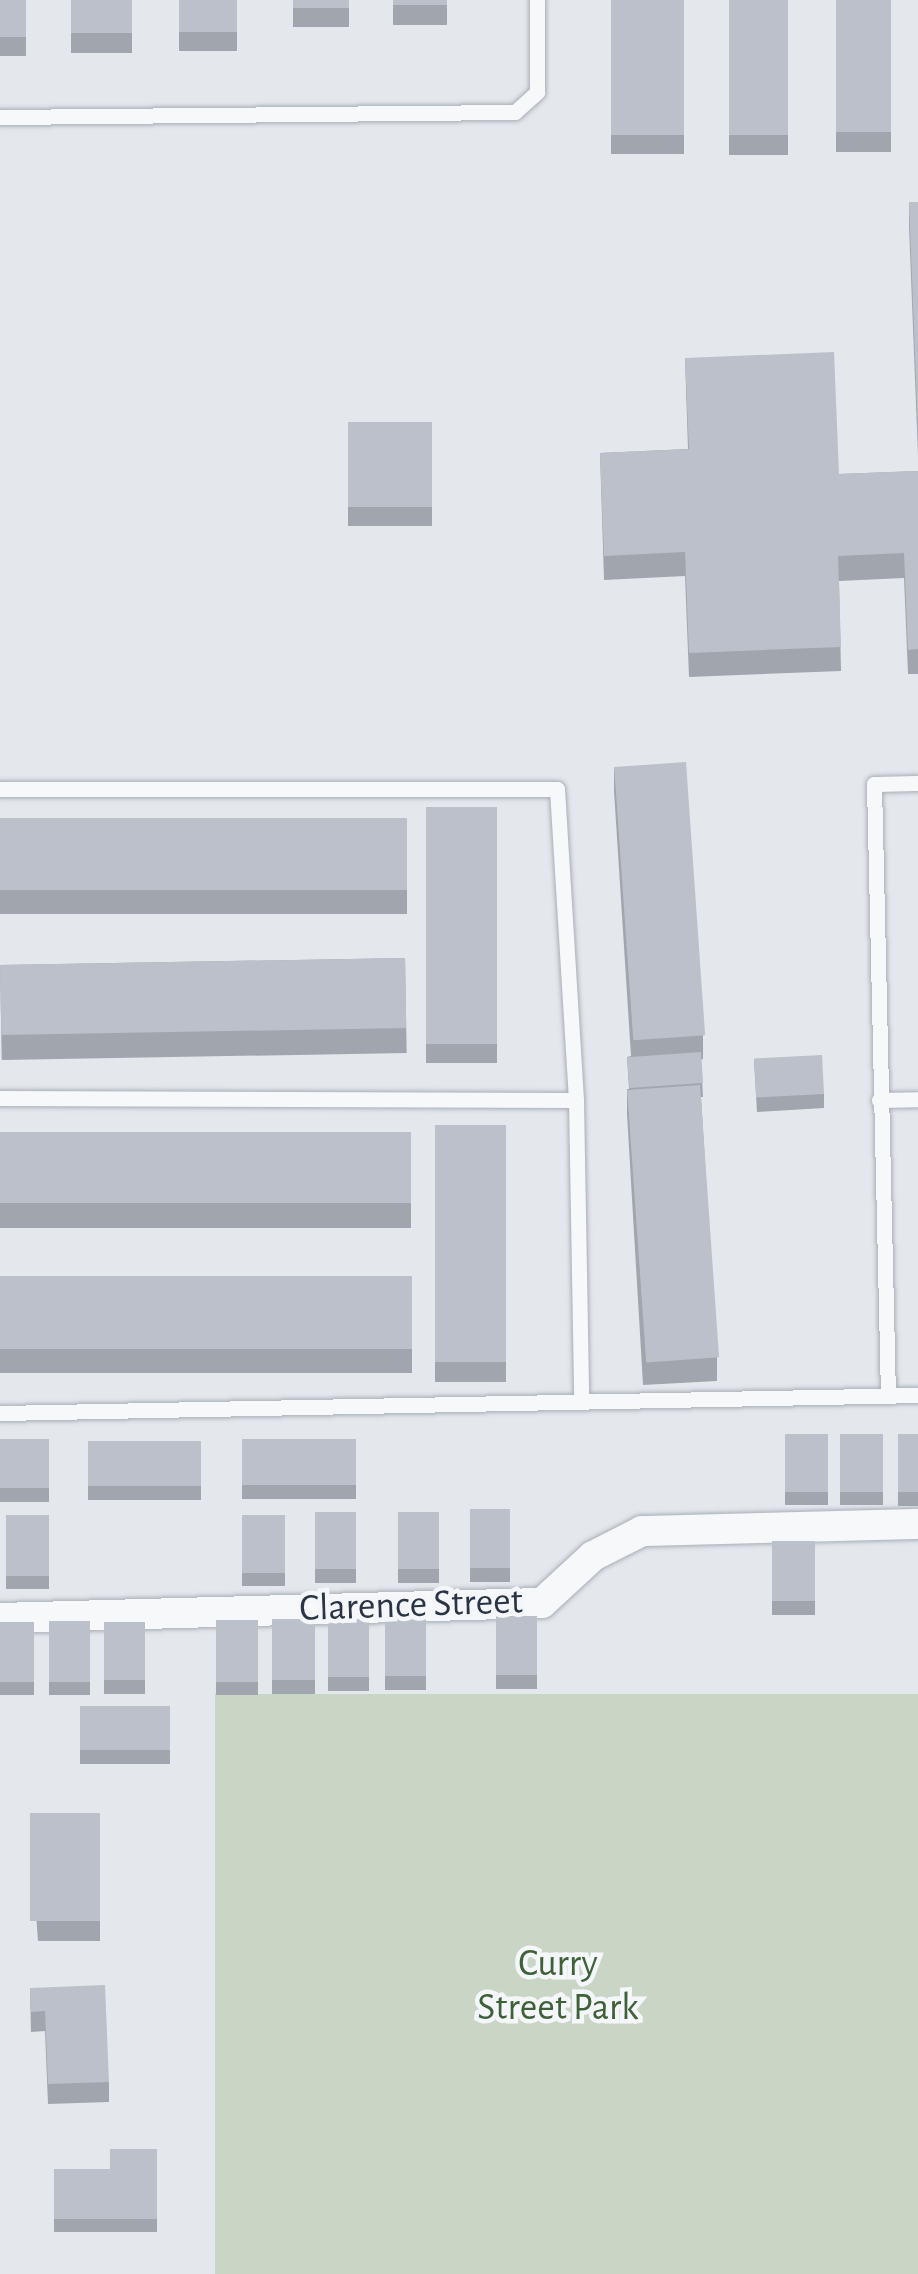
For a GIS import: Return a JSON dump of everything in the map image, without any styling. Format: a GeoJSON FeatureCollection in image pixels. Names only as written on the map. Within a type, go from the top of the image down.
{"type":"FeatureCollection","features":[{"type":"Feature","properties":{"kind":"street","name":"Clarence Street"},"geometry":{"type":"LineString","coordinates":[[0,1618],[542,1603],[594,1556],[642,1531],[918,1524]]}},
{"type":"Feature","properties":{"kind":"lane"},"geometry":{"type":"LineString","coordinates":[[0,118],[516,112],[537,92],[537,0]]}},
{"type":"Feature","properties":{"kind":"lane"},"geometry":{"type":"LineString","coordinates":[[888,1396],[874,784],[918,783]]}},
{"type":"Feature","properties":{"kind":"lane"},"geometry":{"type":"LineString","coordinates":[[0,789],[557,789],[576,1100],[581,1401]]}},
{"type":"Feature","properties":{"kind":"lane"},"geometry":{"type":"LineString","coordinates":[[0,1098],[576,1100]]}},
{"type":"Feature","properties":{"kind":"lane"},"geometry":{"type":"LineString","coordinates":[[879,1100],[918,1099]]}},
{"type":"Feature","properties":{"kind":"lane"},"geometry":{"type":"LineString","coordinates":[[0,1413],[918,1396]]}},
{"type":"Feature","properties":{"kind":"green space","name":"Curry Street Park"},"geometry":{"type":"Polygon","coordinates":[[[215,1694],[918,1694],[918,2274],[215,2274],[215,1694]]]}},
{"type":"Feature","properties":{"kind":"building"},"geometry":{"type":"Polygon","coordinates":[[[0,0],[26,0],[26,37],[0,37],[0,0]]]}},
{"type":"Feature","properties":{"kind":"building"},"geometry":{"type":"Polygon","coordinates":[[[71,0],[132,0],[132,33],[71,33],[71,0]]]}},
{"type":"Feature","properties":{"kind":"building"},"geometry":{"type":"Polygon","coordinates":[[[179,0],[237,0],[237,32],[179,32],[179,0]]]}},
{"type":"Feature","properties":{"kind":"building"},"geometry":{"type":"Polygon","coordinates":[[[293,0],[349,0],[349,8],[293,8],[293,0]]]}},
{"type":"Feature","properties":{"kind":"building"},"geometry":{"type":"Polygon","coordinates":[[[393,0],[447,0],[447,5],[393,5],[393,0]]]}},
{"type":"Feature","properties":{"kind":"building"},"geometry":{"type":"Polygon","coordinates":[[[611,0],[684,0],[684,135],[611,135],[611,0]]]}},
{"type":"Feature","properties":{"kind":"building"},"geometry":{"type":"Polygon","coordinates":[[[729,0],[788,0],[788,135],[729,135],[729,0]]]}},
{"type":"Feature","properties":{"kind":"building"},"geometry":{"type":"Polygon","coordinates":[[[836,0],[891,0],[891,132],[836,132],[836,0]]]}},
{"type":"Feature","properties":{"kind":"building"},"geometry":{"type":"Polygon","coordinates":[[[909,202],[918,202],[918,431],[909,202]]]}},
{"type":"Feature","properties":{"kind":"building"},"geometry":{"type":"Polygon","coordinates":[[[834,352],[839,474],[918,471],[918,649],[908,650],[904,553],[838,556],[841,647],[689,653],[685,552],[604,556],[600,453],[689,449],[685,358],[834,352]]]}},
{"type":"Feature","properties":{"kind":"building"},"geometry":{"type":"Polygon","coordinates":[[[348,422],[432,422],[432,507],[348,507],[348,422]]]}},
{"type":"Feature","properties":{"kind":"building"},"geometry":{"type":"Polygon","coordinates":[[[686,762],[705,1035],[633,1040],[614,767],[686,762]]]}},
{"type":"Feature","properties":{"kind":"building"},"geometry":{"type":"Polygon","coordinates":[[[426,807],[497,807],[497,1044],[426,1044],[426,807]]]}},
{"type":"Feature","properties":{"kind":"building"},"geometry":{"type":"Polygon","coordinates":[[[0,818],[407,818],[407,890],[0,890],[0,818]]]}},
{"type":"Feature","properties":{"kind":"building"},"geometry":{"type":"Polygon","coordinates":[[[405,958],[406,1028],[1,1035],[0,965],[405,958]]]}},
{"type":"Feature","properties":{"kind":"building"},"geometry":{"type":"Polygon","coordinates":[[[701,1052],[703,1083],[629,1088],[627,1057],[701,1052]]]}},
{"type":"Feature","properties":{"kind":"building"},"geometry":{"type":"Polygon","coordinates":[[[822,1055],[824,1094],[756,1098],[754,1059],[822,1055]]]}},
{"type":"Feature","properties":{"kind":"building"},"geometry":{"type":"Polygon","coordinates":[[[700,1085],[719,1357],[646,1362],[627,1090],[700,1085]]]}},
{"type":"Feature","properties":{"kind":"building"},"geometry":{"type":"Polygon","coordinates":[[[435,1125],[506,1125],[506,1362],[435,1362],[435,1125]]]}},
{"type":"Feature","properties":{"kind":"building"},"geometry":{"type":"Polygon","coordinates":[[[0,1132],[411,1132],[411,1203],[0,1203],[0,1132]]]}},
{"type":"Feature","properties":{"kind":"building"},"geometry":{"type":"Polygon","coordinates":[[[0,1276],[412,1276],[412,1349],[0,1349],[0,1276]]]}},
{"type":"Feature","properties":{"kind":"building"},"geometry":{"type":"Polygon","coordinates":[[[785,1434],[828,1434],[828,1492],[785,1492],[785,1434]]]}},
{"type":"Feature","properties":{"kind":"building"},"geometry":{"type":"Polygon","coordinates":[[[840,1434],[883,1434],[883,1492],[840,1492],[840,1434]]]}},
{"type":"Feature","properties":{"kind":"building"},"geometry":{"type":"Polygon","coordinates":[[[898,1434],[918,1434],[918,1492],[898,1492],[898,1434]]]}},
{"type":"Feature","properties":{"kind":"building"},"geometry":{"type":"Polygon","coordinates":[[[0,1439],[49,1439],[49,1488],[0,1488],[0,1439]]]}},
{"type":"Feature","properties":{"kind":"building"},"geometry":{"type":"Polygon","coordinates":[[[242,1439],[356,1439],[356,1485],[242,1485],[242,1439]]]}},
{"type":"Feature","properties":{"kind":"building"},"geometry":{"type":"Polygon","coordinates":[[[88,1441],[201,1441],[201,1486],[88,1486],[88,1441]]]}},
{"type":"Feature","properties":{"kind":"building"},"geometry":{"type":"Polygon","coordinates":[[[470,1509],[510,1509],[510,1568],[470,1568],[470,1509]]]}},
{"type":"Feature","properties":{"kind":"building"},"geometry":{"type":"Polygon","coordinates":[[[315,1512],[356,1512],[356,1569],[315,1569],[315,1512]]]}},
{"type":"Feature","properties":{"kind":"building"},"geometry":{"type":"Polygon","coordinates":[[[398,1512],[439,1512],[439,1569],[398,1569],[398,1512]]]}},
{"type":"Feature","properties":{"kind":"building"},"geometry":{"type":"Polygon","coordinates":[[[6,1515],[49,1515],[49,1576],[6,1576],[6,1515]]]}},
{"type":"Feature","properties":{"kind":"building"},"geometry":{"type":"Polygon","coordinates":[[[242,1515],[285,1515],[285,1573],[242,1573],[242,1515]]]}},
{"type":"Feature","properties":{"kind":"building"},"geometry":{"type":"Polygon","coordinates":[[[772,1541],[815,1541],[815,1601],[772,1601],[772,1541]]]}},
{"type":"Feature","properties":{"kind":"building"},"geometry":{"type":"Polygon","coordinates":[[[496,1616],[537,1616],[537,1675],[496,1675],[496,1616]]]}},
{"type":"Feature","properties":{"kind":"building"},"geometry":{"type":"Polygon","coordinates":[[[385,1618],[426,1618],[426,1676],[385,1676],[385,1618]]]}},
{"type":"Feature","properties":{"kind":"building"},"geometry":{"type":"Polygon","coordinates":[[[272,1619],[315,1619],[315,1680],[272,1680],[272,1619]]]}},
{"type":"Feature","properties":{"kind":"building"},"geometry":{"type":"Polygon","coordinates":[[[328,1619],[369,1619],[369,1677],[328,1677],[328,1619]]]}},
{"type":"Feature","properties":{"kind":"building"},"geometry":{"type":"Polygon","coordinates":[[[216,1620],[258,1620],[258,1682],[216,1682],[216,1620]]]}},
{"type":"Feature","properties":{"kind":"building"},"geometry":{"type":"Polygon","coordinates":[[[49,1621],[90,1621],[90,1682],[49,1682],[49,1621]]]}},
{"type":"Feature","properties":{"kind":"building"},"geometry":{"type":"Polygon","coordinates":[[[0,1622],[34,1622],[34,1682],[0,1682],[0,1622]]]}},
{"type":"Feature","properties":{"kind":"building"},"geometry":{"type":"Polygon","coordinates":[[[104,1622],[145,1622],[145,1680],[104,1680],[104,1622]]]}},
{"type":"Feature","properties":{"kind":"building"},"geometry":{"type":"Polygon","coordinates":[[[80,1706],[170,1706],[170,1750],[80,1750],[80,1706]]]}},
{"type":"Feature","properties":{"kind":"building"},"geometry":{"type":"Polygon","coordinates":[[[30,1813],[100,1813],[100,1921],[30,1921],[30,1813]]]}},
{"type":"Feature","properties":{"kind":"building"},"geometry":{"type":"Polygon","coordinates":[[[105,1985],[109,2082],[48,2084],[45,2011],[31,2012],[30,1988],[105,1985]]]}},
{"type":"Feature","properties":{"kind":"building"},"geometry":{"type":"Polygon","coordinates":[[[110,2149],[157,2149],[157,2219],[54,2219],[54,2169],[110,2169],[110,2149]]]}}]}
